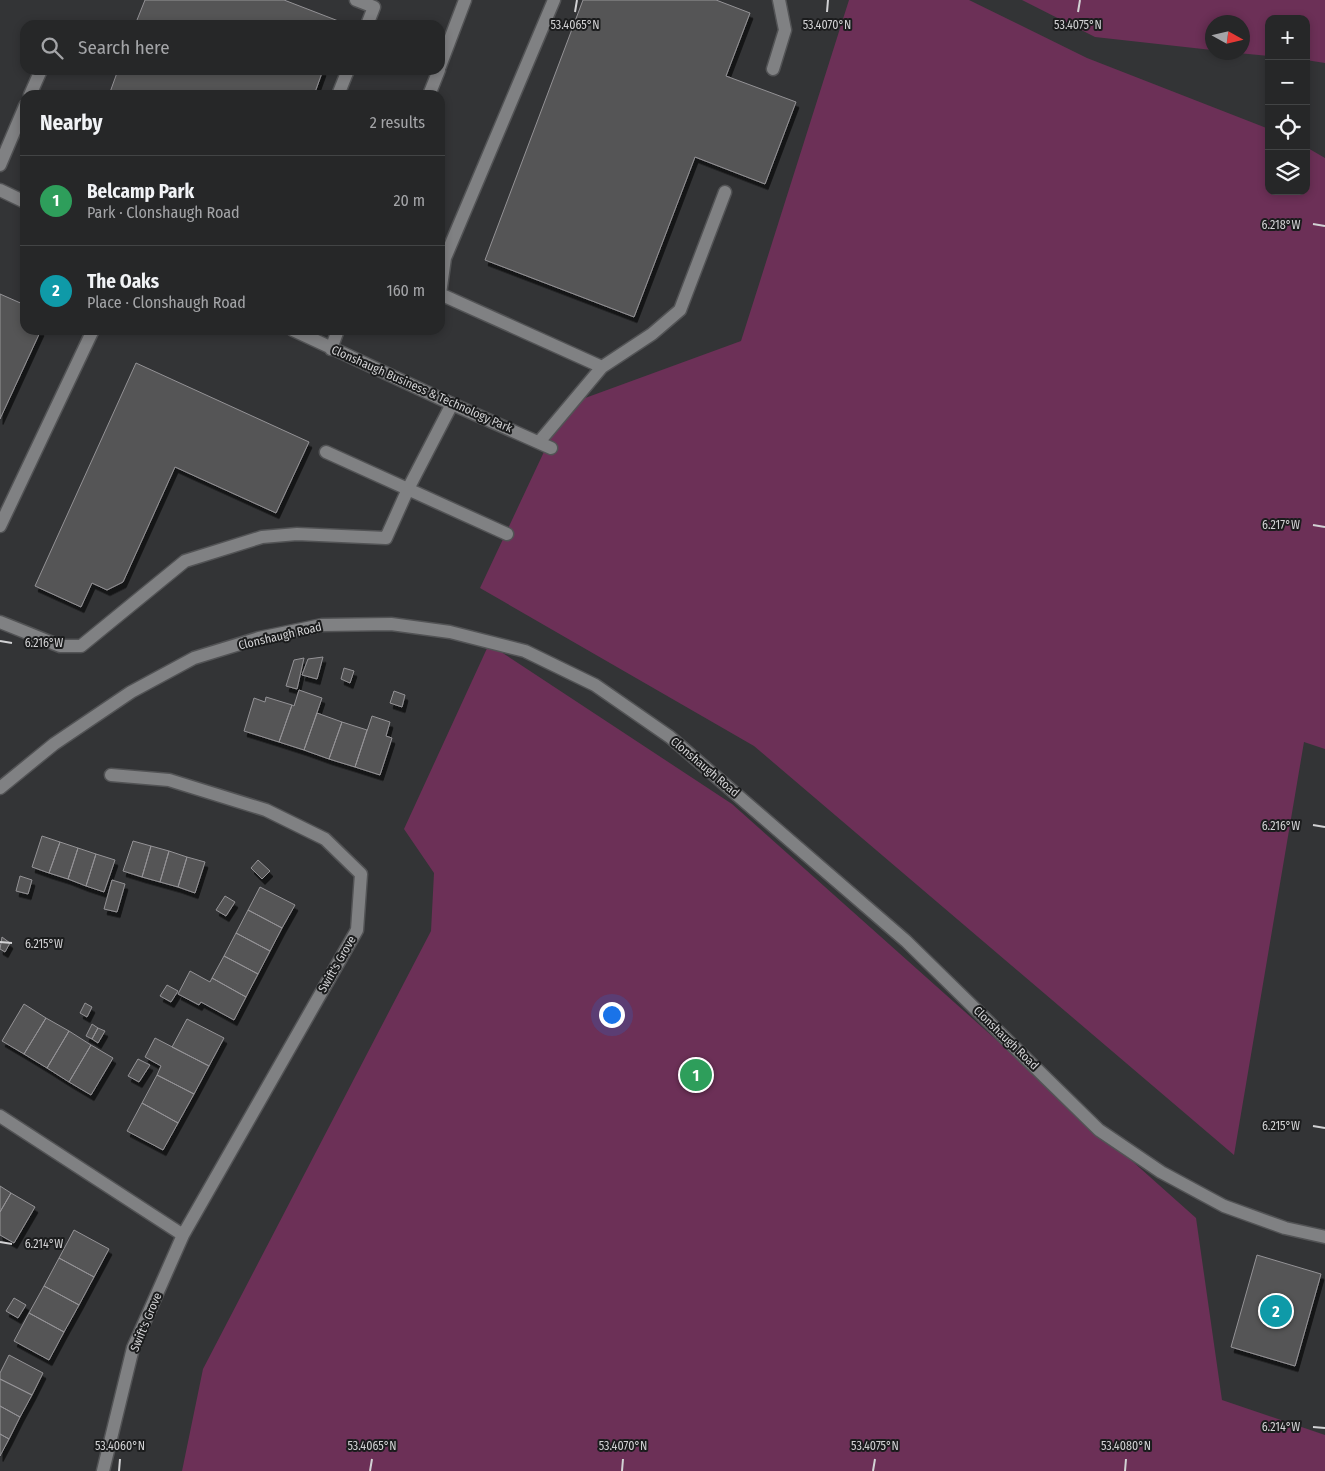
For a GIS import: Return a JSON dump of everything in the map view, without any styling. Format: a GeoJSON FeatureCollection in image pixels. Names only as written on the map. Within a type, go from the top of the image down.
{"type":"FeatureCollection","features":[{"type":"Feature","properties":{"kind":"street"},"geometry":{"type":"LineString","coordinates":[[356,0],[374,7],[370,20]]}},
{"type":"Feature","properties":{"kind":"street"},"geometry":{"type":"LineString","coordinates":[[445,45],[465,0]]}},
{"type":"Feature","properties":{"kind":"street"},"geometry":{"type":"LineString","coordinates":[[445,258],[554,0]]}},
{"type":"Feature","properties":{"kind":"street"},"geometry":{"type":"LineString","coordinates":[[773,69],[785,30],[779,0]]}},
{"type":"Feature","properties":{"kind":"street"},"geometry":{"type":"LineString","coordinates":[[32,90],[39,75]]}},
{"type":"Feature","properties":{"kind":"street"},"geometry":{"type":"LineString","coordinates":[[340,90],[346,75]]}},
{"type":"Feature","properties":{"kind":"street"},"geometry":{"type":"LineString","coordinates":[[431,90],[437,75]]}},
{"type":"Feature","properties":{"kind":"street"},"geometry":{"type":"LineString","coordinates":[[0,165],[20,128]]}},
{"type":"Feature","properties":{"kind":"street"},"geometry":{"type":"LineString","coordinates":[[0,190],[20,200]]}},
{"type":"Feature","properties":{"kind":"street"},"geometry":{"type":"LineString","coordinates":[[539,442],[602,367],[652,334],[680,310],[725,192]]}},
{"type":"Feature","properties":{"kind":"street"},"geometry":{"type":"LineString","coordinates":[[445,296],[602,367]]}},
{"type":"Feature","properties":{"kind":"street"},"geometry":{"type":"LineString","coordinates":[[0,526],[91,335]]}},
{"type":"Feature","properties":{"kind":"street","name":"Clonshaugh Business & Technology Park"},"geometry":{"type":"LineString","coordinates":[[304,335],[551,448]]}},
{"type":"Feature","properties":{"kind":"street"},"geometry":{"type":"LineString","coordinates":[[331,348],[336,335]]}},
{"type":"Feature","properties":{"kind":"street"},"geometry":{"type":"LineString","coordinates":[[0,622],[60,646],[81,646],[185,562],[262,537],[297,534],[386,538],[408,488],[452,404]]}},
{"type":"Feature","properties":{"kind":"street"},"geometry":{"type":"LineString","coordinates":[[326,452],[507,534]]}},
{"type":"Feature","properties":{"kind":"street","name":"Clonshaugh Road"},"geometry":{"type":"LineString","coordinates":[[1,786],[54,744],[131,692],[194,658],[259,638],[322,625],[391,624],[450,632],[525,651],[595,685],[670,737],[906,941],[1099,1130],[1161,1172],[1224,1206],[1284,1228],[1325,1237]]}},
{"type":"Feature","properties":{"kind":"street","name":"Swift's Grove"},"geometry":{"type":"LineString","coordinates":[[103,1471],[134,1348],[183,1235],[357,930],[362,874],[325,839],[266,810],[170,780],[111,775]]}},
{"type":"Feature","properties":{"kind":"street"},"geometry":{"type":"LineString","coordinates":[[0,1116],[183,1235]]}},
{"type":"Feature","properties":{"kind":"shaded area"},"geometry":{"type":"Polygon","coordinates":[[[849,0],[969,0],[1087,58],[1265,127],[1265,195],[1310,195],[1310,149],[1325,158],[1325,749],[1304,742],[1234,1155],[754,746],[480,588],[566,405],[741,341],[849,0]]]}},
{"type":"Feature","properties":{"kind":"shaded area"},"geometry":{"type":"Polygon","coordinates":[[[1022,0],[1325,0],[1325,63],[1310,61],[1310,15],[1265,15],[1265,56],[1250,54],[1250,15],[1205,15],[1205,49],[1095,37],[1022,0]]]}},
{"type":"Feature","properties":{"kind":"shaded area"},"geometry":{"type":"Polygon","coordinates":[[[489,644],[732,804],[1196,1218],[1222,1400],[1325,1435],[1325,1471],[182,1471],[203,1369],[431,931],[434,873],[404,829],[489,644]]]}},
{"type":"Feature","properties":{"kind":"building"},"geometry":{"type":"Polygon","coordinates":[[[145,0],[284,0],[336,20],[137,20],[145,0]]]}},
{"type":"Feature","properties":{"kind":"building"},"geometry":{"type":"Polygon","coordinates":[[[583,0],[716,0],[750,13],[726,76],[796,102],[765,184],[695,157],[634,317],[485,260],[583,0]]]}},
{"type":"Feature","properties":{"kind":"building"},"geometry":{"type":"Polygon","coordinates":[[[116,75],[321,75],[316,90],[111,90],[116,75]]]}},
{"type":"Feature","properties":{"kind":"building"},"geometry":{"type":"Polygon","coordinates":[[[0,294],[20,303],[20,335],[39,335],[0,419],[0,294]]]}},
{"type":"Feature","properties":{"kind":"building"},"geometry":{"type":"Polygon","coordinates":[[[136,363],[309,442],[276,513],[175,467],[123,582],[107,590],[92,583],[81,607],[35,586],[136,363]]]}},
{"type":"Feature","properties":{"kind":"building"},"geometry":{"type":"Polygon","coordinates":[[[323,657],[317,679],[302,675],[308,659],[323,657]]]}},
{"type":"Feature","properties":{"kind":"building"},"geometry":{"type":"Polygon","coordinates":[[[304,658],[297,689],[286,686],[294,660],[304,658]]]}},
{"type":"Feature","properties":{"kind":"building"},"geometry":{"type":"Polygon","coordinates":[[[344,668],[354,671],[350,683],[341,679],[344,668]]]}},
{"type":"Feature","properties":{"kind":"building"},"geometry":{"type":"Polygon","coordinates":[[[299,690],[322,698],[304,750],[279,742],[299,690]]]}},
{"type":"Feature","properties":{"kind":"building"},"geometry":{"type":"Polygon","coordinates":[[[394,691],[405,695],[402,707],[390,703],[394,691]]]}},
{"type":"Feature","properties":{"kind":"building"},"geometry":{"type":"Polygon","coordinates":[[[266,697],[292,705],[279,742],[244,731],[254,698],[265,702],[266,697]]]}},
{"type":"Feature","properties":{"kind":"building"},"geometry":{"type":"Polygon","coordinates":[[[317,713],[342,722],[329,759],[304,750],[317,713]]]}},
{"type":"Feature","properties":{"kind":"building"},"geometry":{"type":"Polygon","coordinates":[[[372,716],[390,722],[386,736],[392,738],[380,775],[355,767],[372,716]]]}},
{"type":"Feature","properties":{"kind":"building"},"geometry":{"type":"Polygon","coordinates":[[[342,722],[367,730],[355,767],[329,759],[342,722]]]}},
{"type":"Feature","properties":{"kind":"building"},"geometry":{"type":"Polygon","coordinates":[[[42,836],[60,842],[49,873],[32,867],[42,836]]]}},
{"type":"Feature","properties":{"kind":"building"},"geometry":{"type":"Polygon","coordinates":[[[133,841],[151,846],[142,877],[123,871],[133,841]]]}},
{"type":"Feature","properties":{"kind":"building"},"geometry":{"type":"Polygon","coordinates":[[[60,842],[78,848],[68,879],[49,873],[60,842]]]}},
{"type":"Feature","properties":{"kind":"building"},"geometry":{"type":"Polygon","coordinates":[[[151,846],[169,851],[160,882],[142,877],[151,846]]]}},
{"type":"Feature","properties":{"kind":"building"},"geometry":{"type":"Polygon","coordinates":[[[78,848],[96,854],[86,886],[68,879],[78,848]]]}},
{"type":"Feature","properties":{"kind":"building"},"geometry":{"type":"Polygon","coordinates":[[[169,851],[187,857],[178,887],[160,882],[169,851]]]}},
{"type":"Feature","properties":{"kind":"building"},"geometry":{"type":"Polygon","coordinates":[[[96,854],[115,860],[104,892],[86,886],[96,854]]]}},
{"type":"Feature","properties":{"kind":"building"},"geometry":{"type":"Polygon","coordinates":[[[187,857],[205,862],[195,893],[178,887],[187,857]]]}},
{"type":"Feature","properties":{"kind":"building"},"geometry":{"type":"Polygon","coordinates":[[[258,860],[270,871],[262,879],[251,868],[258,860]]]}},
{"type":"Feature","properties":{"kind":"building"},"geometry":{"type":"Polygon","coordinates":[[[20,876],[32,880],[28,894],[16,891],[20,876]]]}},
{"type":"Feature","properties":{"kind":"building"},"geometry":{"type":"Polygon","coordinates":[[[112,880],[125,884],[117,912],[104,909],[112,880]]]}},
{"type":"Feature","properties":{"kind":"building"},"geometry":{"type":"Polygon","coordinates":[[[260,887],[295,905],[282,928],[248,910],[260,887]]]}},
{"type":"Feature","properties":{"kind":"building"},"geometry":{"type":"Polygon","coordinates":[[[225,896],[235,902],[226,916],[216,910],[225,896]]]}},
{"type":"Feature","properties":{"kind":"building"},"geometry":{"type":"Polygon","coordinates":[[[248,910],[282,928],[270,951],[236,933],[248,910]]]}},
{"type":"Feature","properties":{"kind":"building"},"geometry":{"type":"Polygon","coordinates":[[[236,933],[270,951],[258,974],[224,956],[236,933]]]}},
{"type":"Feature","properties":{"kind":"building"},"geometry":{"type":"Polygon","coordinates":[[[2,937],[10,943],[5,952],[0,949],[2,937]]]}},
{"type":"Feature","properties":{"kind":"building"},"geometry":{"type":"Polygon","coordinates":[[[224,956],[258,974],[246,997],[212,978],[224,956]]]}},
{"type":"Feature","properties":{"kind":"building"},"geometry":{"type":"Polygon","coordinates":[[[190,971],[210,982],[212,978],[246,997],[234,1020],[201,1002],[199,1005],[178,994],[190,971]]]}},
{"type":"Feature","properties":{"kind":"building"},"geometry":{"type":"Polygon","coordinates":[[[167,985],[178,991],[171,1002],[160,996],[167,985]]]}},
{"type":"Feature","properties":{"kind":"building"},"geometry":{"type":"Polygon","coordinates":[[[85,1003],[92,1007],[87,1017],[80,1013],[85,1003]]]}},
{"type":"Feature","properties":{"kind":"building"},"geometry":{"type":"Polygon","coordinates":[[[24,1004],[46,1018],[24,1054],[2,1041],[24,1004]]]}},
{"type":"Feature","properties":{"kind":"building"},"geometry":{"type":"Polygon","coordinates":[[[46,1018],[69,1031],[47,1068],[24,1054],[46,1018]]]}},
{"type":"Feature","properties":{"kind":"building"},"geometry":{"type":"Polygon","coordinates":[[[187,1019],[224,1038],[209,1066],[172,1047],[187,1019]]]}},
{"type":"Feature","properties":{"kind":"building"},"geometry":{"type":"Polygon","coordinates":[[[92,1024],[98,1028],[92,1039],[86,1036],[92,1024]]]}},
{"type":"Feature","properties":{"kind":"building"},"geometry":{"type":"Polygon","coordinates":[[[98,1028],[105,1031],[98,1043],[92,1039],[98,1028]]]}},
{"type":"Feature","properties":{"kind":"building"},"geometry":{"type":"Polygon","coordinates":[[[69,1031],[91,1045],[69,1082],[47,1068],[69,1031]]]}},
{"type":"Feature","properties":{"kind":"building"},"geometry":{"type":"Polygon","coordinates":[[[155,1038],[209,1066],[194,1094],[157,1075],[161,1066],[145,1057],[155,1038]]]}},
{"type":"Feature","properties":{"kind":"building"},"geometry":{"type":"Polygon","coordinates":[[[91,1045],[113,1058],[91,1095],[69,1082],[91,1045]]]}},
{"type":"Feature","properties":{"kind":"building"},"geometry":{"type":"Polygon","coordinates":[[[138,1059],[150,1065],[139,1082],[128,1076],[138,1059]]]}},
{"type":"Feature","properties":{"kind":"building"},"geometry":{"type":"Polygon","coordinates":[[[157,1075],[194,1094],[178,1123],[142,1103],[157,1075]]]}},
{"type":"Feature","properties":{"kind":"building"},"geometry":{"type":"Polygon","coordinates":[[[142,1103],[178,1123],[163,1150],[127,1131],[142,1103]]]}},
{"type":"Feature","properties":{"kind":"building"},"geometry":{"type":"Polygon","coordinates":[[[0,1186],[11,1193],[0,1212],[0,1186]]]}},
{"type":"Feature","properties":{"kind":"building"},"geometry":{"type":"Polygon","coordinates":[[[11,1193],[35,1207],[14,1243],[0,1235],[0,1212],[11,1193]]]}},
{"type":"Feature","properties":{"kind":"building"},"geometry":{"type":"Polygon","coordinates":[[[74,1230],[109,1249],[94,1277],[59,1258],[74,1230]]]}},
{"type":"Feature","properties":{"kind":"building"},"geometry":{"type":"Polygon","coordinates":[[[1257,1255],[1321,1274],[1295,1366],[1231,1347],[1257,1255]]]}},
{"type":"Feature","properties":{"kind":"building"},"geometry":{"type":"Polygon","coordinates":[[[59,1258],[94,1277],[79,1305],[44,1286],[59,1258]]]}},
{"type":"Feature","properties":{"kind":"building"},"geometry":{"type":"Polygon","coordinates":[[[44,1286],[79,1305],[64,1332],[29,1313],[44,1286]]]}},
{"type":"Feature","properties":{"kind":"building"},"geometry":{"type":"Polygon","coordinates":[[[14,1298],[26,1305],[18,1318],[6,1311],[14,1298]]]}},
{"type":"Feature","properties":{"kind":"building"},"geometry":{"type":"Polygon","coordinates":[[[29,1313],[64,1332],[49,1360],[14,1341],[29,1313]]]}},
{"type":"Feature","properties":{"kind":"building"},"geometry":{"type":"Polygon","coordinates":[[[9,1355],[43,1373],[32,1395],[0,1379],[0,1373],[9,1355]]]}},
{"type":"Feature","properties":{"kind":"building"},"geometry":{"type":"Polygon","coordinates":[[[0,1379],[32,1395],[20,1417],[0,1406],[0,1379]]]}},
{"type":"Feature","properties":{"kind":"building"},"geometry":{"type":"Polygon","coordinates":[[[0,1406],[20,1417],[9,1439],[0,1434],[0,1406]]]}},
{"type":"Feature","properties":{"kind":"building"},"geometry":{"type":"Polygon","coordinates":[[[0,1434],[9,1439],[0,1456],[0,1434]]]}},
{"type":"Feature","properties":{"kind":"place","name":"Belcamp Park"},"geometry":{"type":"Point","coordinates":[696,1075]}},
{"type":"Feature","properties":{"kind":"place","name":"The Oaks"},"geometry":{"type":"Point","coordinates":[1276,1311]}}]}
